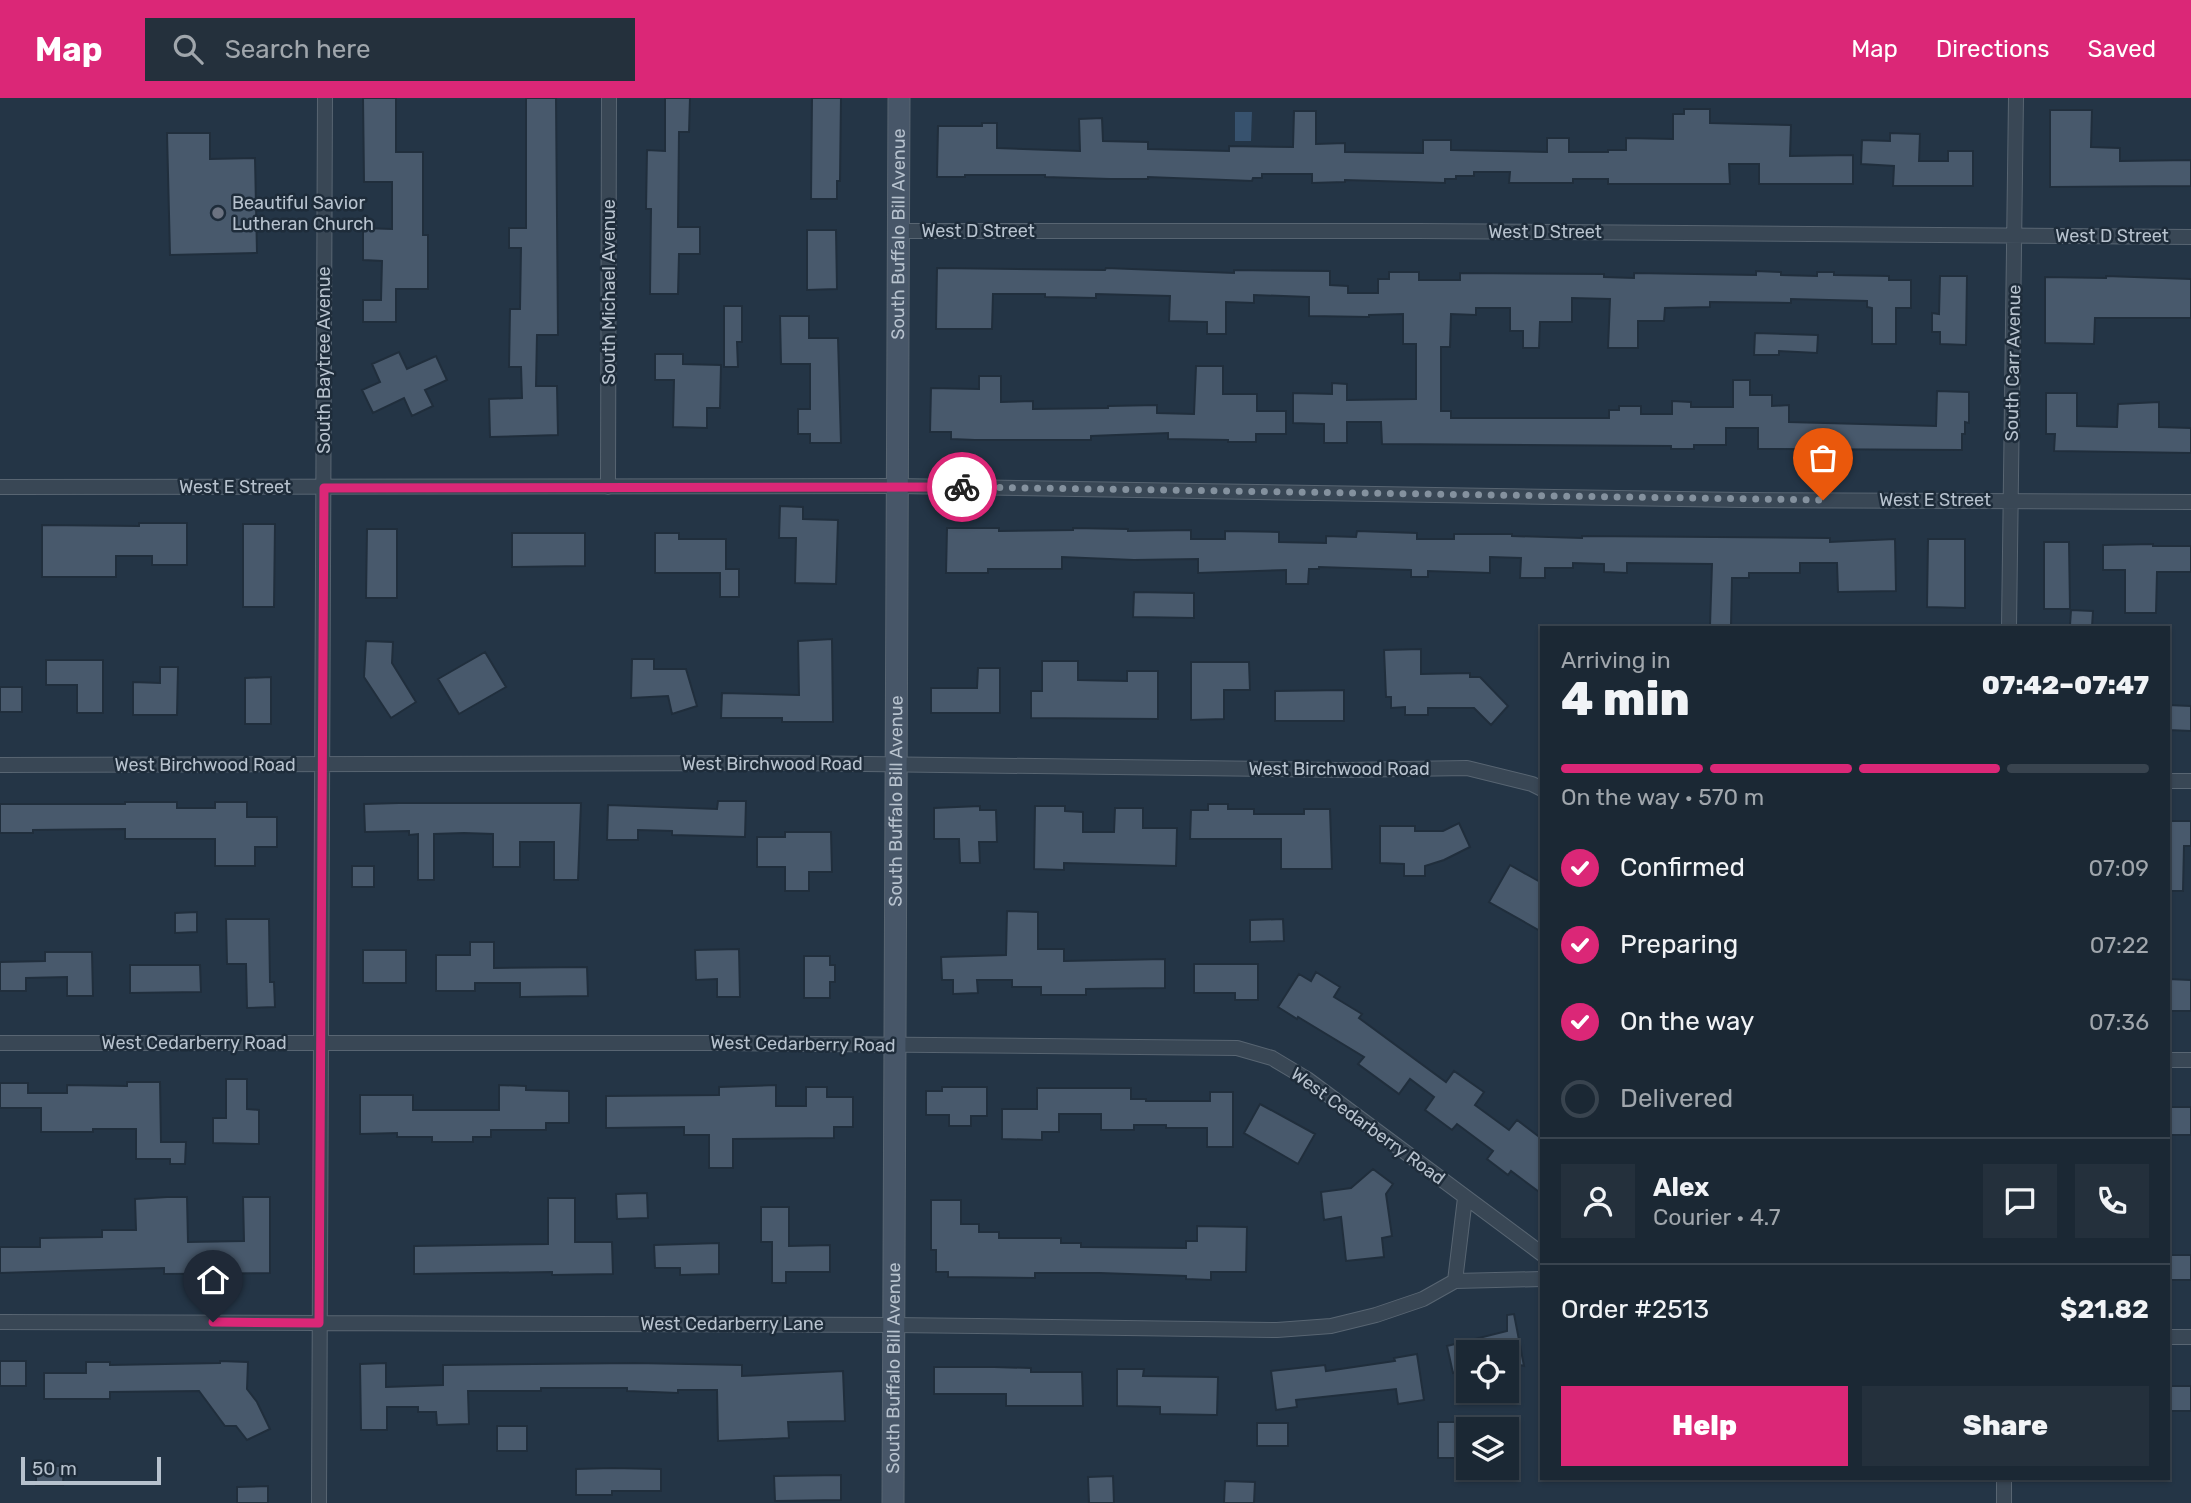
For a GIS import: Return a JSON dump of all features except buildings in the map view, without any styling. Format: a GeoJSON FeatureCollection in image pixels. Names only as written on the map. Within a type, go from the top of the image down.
{"type":"FeatureCollection","features":[{"type":"Feature","properties":{"kind":"main road","name":"South Buffalo Bill Avenue"},"geometry":{"type":"LineString","coordinates":[[893,1503],[900,98]]}},
{"type":"Feature","properties":{"kind":"street","name":"South Baytree Avenue"},"geometry":{"type":"LineString","coordinates":[[319,1503],[325,98]]}},
{"type":"Feature","properties":{"kind":"street","name":"South Michael Avenue"},"geometry":{"type":"LineString","coordinates":[[608,487],[609,98]]}},
{"type":"Feature","properties":{"kind":"street","name":"South Carr Avenue"},"geometry":{"type":"LineString","coordinates":[[2009,626],[2016,98]]}},
{"type":"Feature","properties":{"kind":"street","name":"West D Street"},"geometry":{"type":"LineString","coordinates":[[899,230],[1418,230],[2191,237]]}},
{"type":"Feature","properties":{"kind":"street","name":"West E Street"},"geometry":{"type":"LineString","coordinates":[[0,487],[898,486],[1742,500],[2191,502]]}},
{"type":"Feature","properties":{"kind":"street","name":"West Birchwood Road"},"geometry":{"type":"LineString","coordinates":[[0,765],[897,764],[1342,770],[1467,768],[1540,788]]}},
{"type":"Feature","properties":{"kind":"street"},"geometry":{"type":"LineString","coordinates":[[2170,781],[2191,781]]}},
{"type":"Feature","properties":{"kind":"street","name":"West Cedarberry Road"},"geometry":{"type":"LineString","coordinates":[[0,1043],[1237,1048],[1272,1058],[1307,1079],[1540,1253]]}},
{"type":"Feature","properties":{"kind":"street"},"geometry":{"type":"LineString","coordinates":[[2170,1060],[2191,1060]]}},
{"type":"Feature","properties":{"kind":"street"},"geometry":{"type":"LineString","coordinates":[[1455,1281],[1465,1198]]}},
{"type":"Feature","properties":{"kind":"street","name":"West Cedarberry Lane"},"geometry":{"type":"LineString","coordinates":[[0,1322],[894,1325],[1277,1330],[1331,1326],[1423,1300],[1455,1281],[1540,1279]]}},
{"type":"Feature","properties":{"kind":"street"},"geometry":{"type":"LineString","coordinates":[[2170,1337],[2191,1337]]}},
{"type":"Feature","properties":{"kind":"street"},"geometry":{"type":"LineString","coordinates":[[2004,1480],[2004,1503]]}},
{"type":"Feature","properties":{"kind":"water"},"geometry":{"type":"Polygon","coordinates":[[[1235,112],[1252,112],[1251,141],[1235,141],[1235,112]]]}},
{"type":"Feature","properties":{"kind":"way so far"},"geometry":{"type":"LineString","coordinates":[[962,487],[1823,500]]}},
{"type":"Feature","properties":{"kind":"place","name":"Beautiful Savior Lutheran Church"},"geometry":{"type":"Point","coordinates":[218,213]}},
{"type":"Feature","properties":{"kind":"route"},"geometry":{"type":"LineString","coordinates":[[213,1322],[319,1323],[324,488],[962,487]]}}]}
